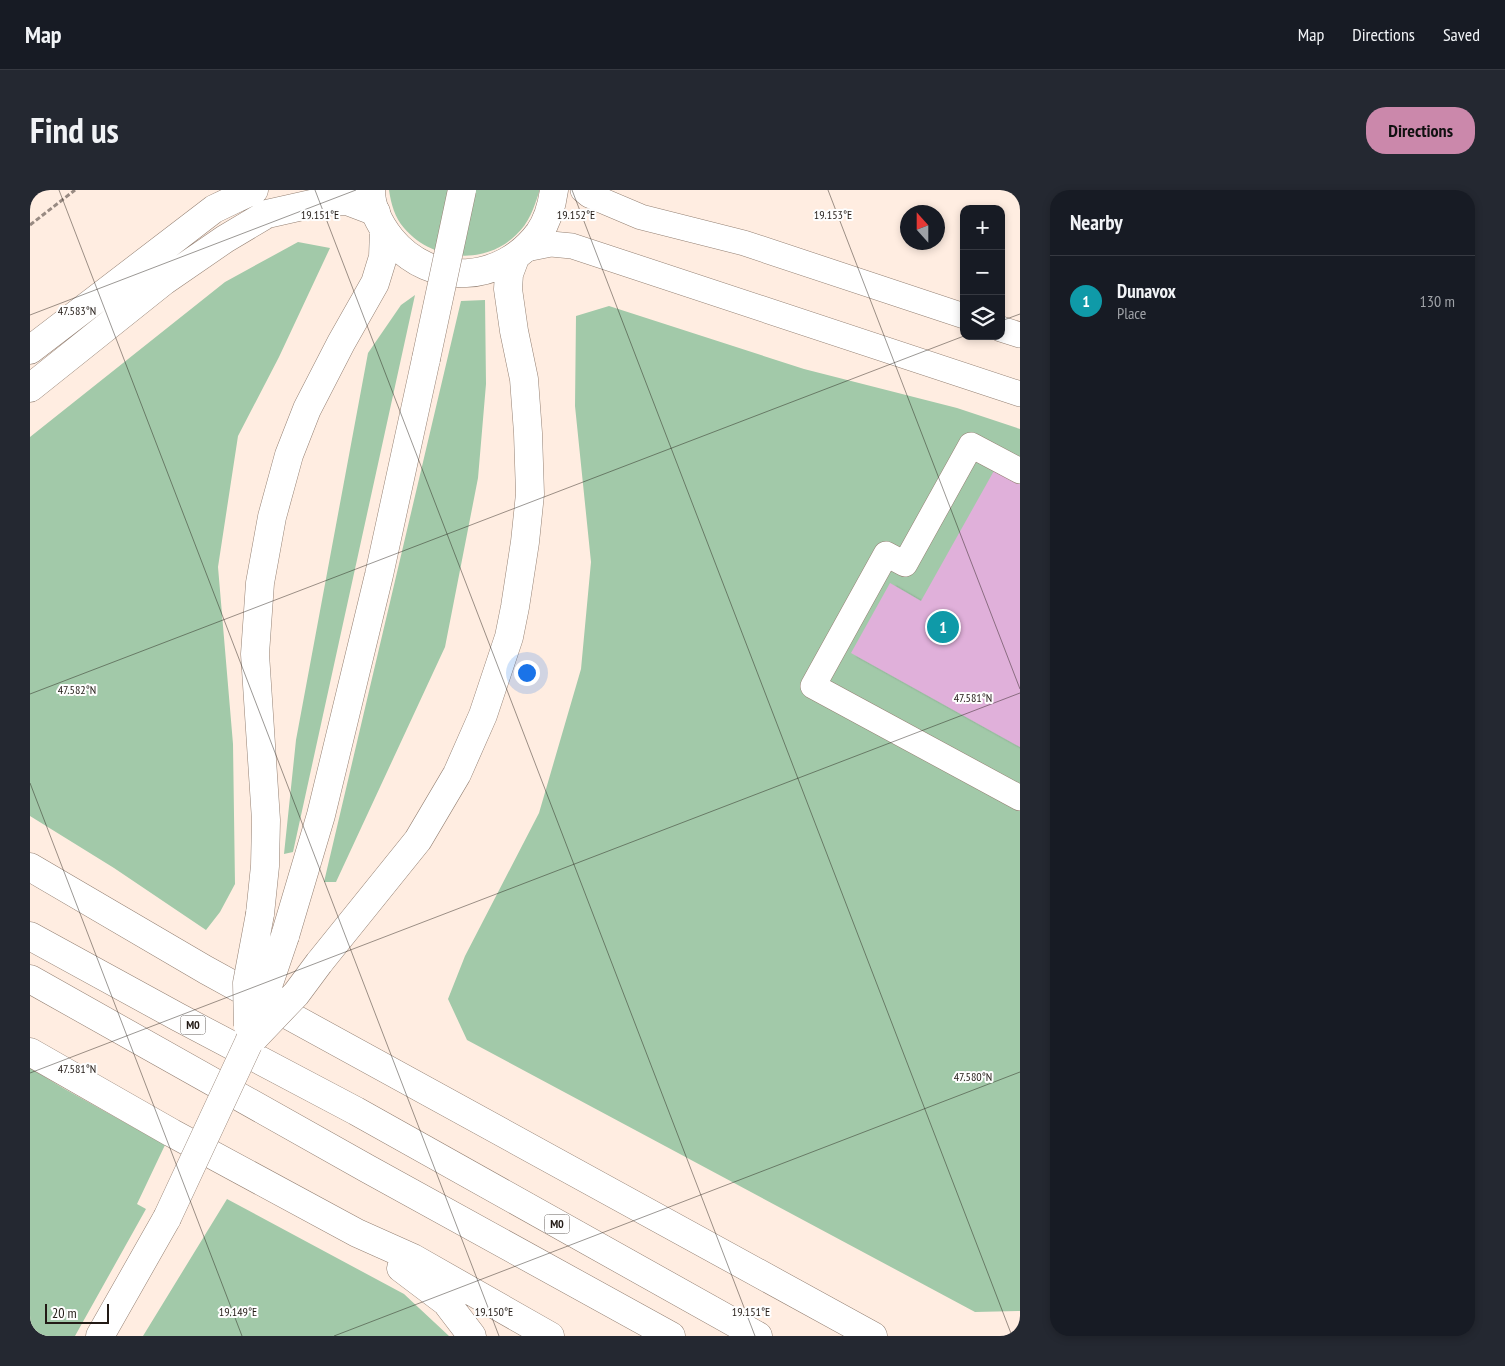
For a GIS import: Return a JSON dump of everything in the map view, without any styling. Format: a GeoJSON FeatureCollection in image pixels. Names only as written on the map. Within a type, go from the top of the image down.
{"type":"FeatureCollection","features":[{"type":"Feature","properties":{"kind":"main road"},"geometry":{"type":"LineString","coordinates":[[30,350],[214,209],[254,190]]}},
{"type":"Feature","properties":{"kind":"main road"},"geometry":{"type":"LineString","coordinates":[[100,1336],[167,1218],[249,1042],[285,936],[321,815],[379,575],[462,190]]}},
{"type":"Feature","properties":{"kind":"main road"},"geometry":{"type":"LineString","coordinates":[[249,1042],[296,994],[418,840],[457,774],[483,715],[509,637],[525,542],[530,494],[524,379],[514,331],[508,289],[509,274],[520,254],[540,232],[550,211],[554,190]]}},
{"type":"Feature","properties":{"kind":"main road"},"geometry":{"type":"LineString","coordinates":[[30,388],[164,281],[224,239],[267,214],[320,202],[347,201],[377,211],[400,249],[420,264],[443,272],[468,274],[492,269],[520,254]]}},
{"type":"Feature","properties":{"kind":"main road"},"geometry":{"type":"LineString","coordinates":[[249,1042],[247,982],[260,914],[265,866],[266,820],[255,654],[260,583],[272,517],[289,455],[307,409],[375,283],[383,257],[377,211]]}},
{"type":"Feature","properties":{"kind":"main road"},"geometry":{"type":"LineString","coordinates":[[30,867],[206,970],[873,1336]]}},
{"type":"Feature","properties":{"kind":"main road","name":"M0"},"geometry":{"type":"LineString","coordinates":[[30,936],[356,1111],[758,1336]]}},
{"type":"Feature","properties":{"kind":"main road"},"geometry":{"type":"LineString","coordinates":[[30,979],[368,1169],[671,1336]]}},
{"type":"Feature","properties":{"kind":"main road"},"geometry":{"type":"LineString","coordinates":[[30,1052],[172,1134],[357,1233],[413,1258],[550,1336]]}},
{"type":"Feature","properties":{"kind":"main road"},"geometry":{"type":"LineString","coordinates":[[357,1233],[446,1302],[472,1336]]}},
{"type":"Feature","properties":{"kind":"street"},"geometry":{"type":"LineString","coordinates":[[583,190],[589,195],[641,217],[744,243],[960,315]]}},
{"type":"Feature","properties":{"kind":"street"},"geometry":{"type":"LineString","coordinates":[[520,254],[550,244],[572,246],[1020,394]]}},
{"type":"Feature","properties":{"kind":"street"},"geometry":{"type":"LineString","coordinates":[[1005,330],[1020,335]]}},
{"type":"Feature","properties":{"kind":"street"},"geometry":{"type":"LineString","coordinates":[[1020,471],[971,445],[905,564],[886,554],[813,686],[1020,798]]}},
{"type":"Feature","properties":{"kind":"path"},"geometry":{"type":"LineString","coordinates":[[30,225],[75,190]]}},
{"type":"Feature","properties":{"kind":"green space"},"geometry":{"type":"Polygon","coordinates":[[[389,190],[539,190],[539,192],[528,220],[516,235],[503,245],[489,252],[459,255],[444,253],[429,247],[404,228],[392,206],[389,190]]]}},
{"type":"Feature","properties":{"kind":"green space"},"geometry":{"type":"Polygon","coordinates":[[[298,242],[330,248],[279,357],[238,436],[218,567],[233,744],[235,884],[220,912],[206,930],[114,868],[30,816],[30,437],[225,282],[298,242]]]}},
{"type":"Feature","properties":{"kind":"green space"},"geometry":{"type":"Polygon","coordinates":[[[415,295],[293,852],[284,854],[296,740],[368,353],[401,305],[415,295]]]}},
{"type":"Feature","properties":{"kind":"green space"},"geometry":{"type":"Polygon","coordinates":[[[485,300],[486,384],[478,478],[445,647],[336,882],[324,882],[461,301],[485,300]]]}},
{"type":"Feature","properties":{"kind":"green space"},"geometry":{"type":"Polygon","coordinates":[[[609,306],[804,369],[957,408],[1020,429],[1020,1311],[975,1312],[467,1040],[448,999],[465,956],[539,813],[581,669],[591,562],[575,406],[576,316],[609,306]]]}},
{"type":"Feature","properties":{"kind":"green space"},"geometry":{"type":"Polygon","coordinates":[[[30,1068],[165,1145],[137,1204],[146,1209],[75,1336],[30,1336],[30,1068]]]}},
{"type":"Feature","properties":{"kind":"green space"},"geometry":{"type":"Polygon","coordinates":[[[227,1199],[404,1294],[449,1336],[143,1336],[227,1199]]]}},
{"type":"Feature","properties":{"kind":"building"},"geometry":{"type":"Polygon","coordinates":[[[995,469],[1020,483],[1020,747],[851,653],[890,583],[921,601],[995,469]]]}},
{"type":"Feature","properties":{"kind":"place","name":"Dunavox"},"geometry":{"type":"Point","coordinates":[943,627]}}]}
